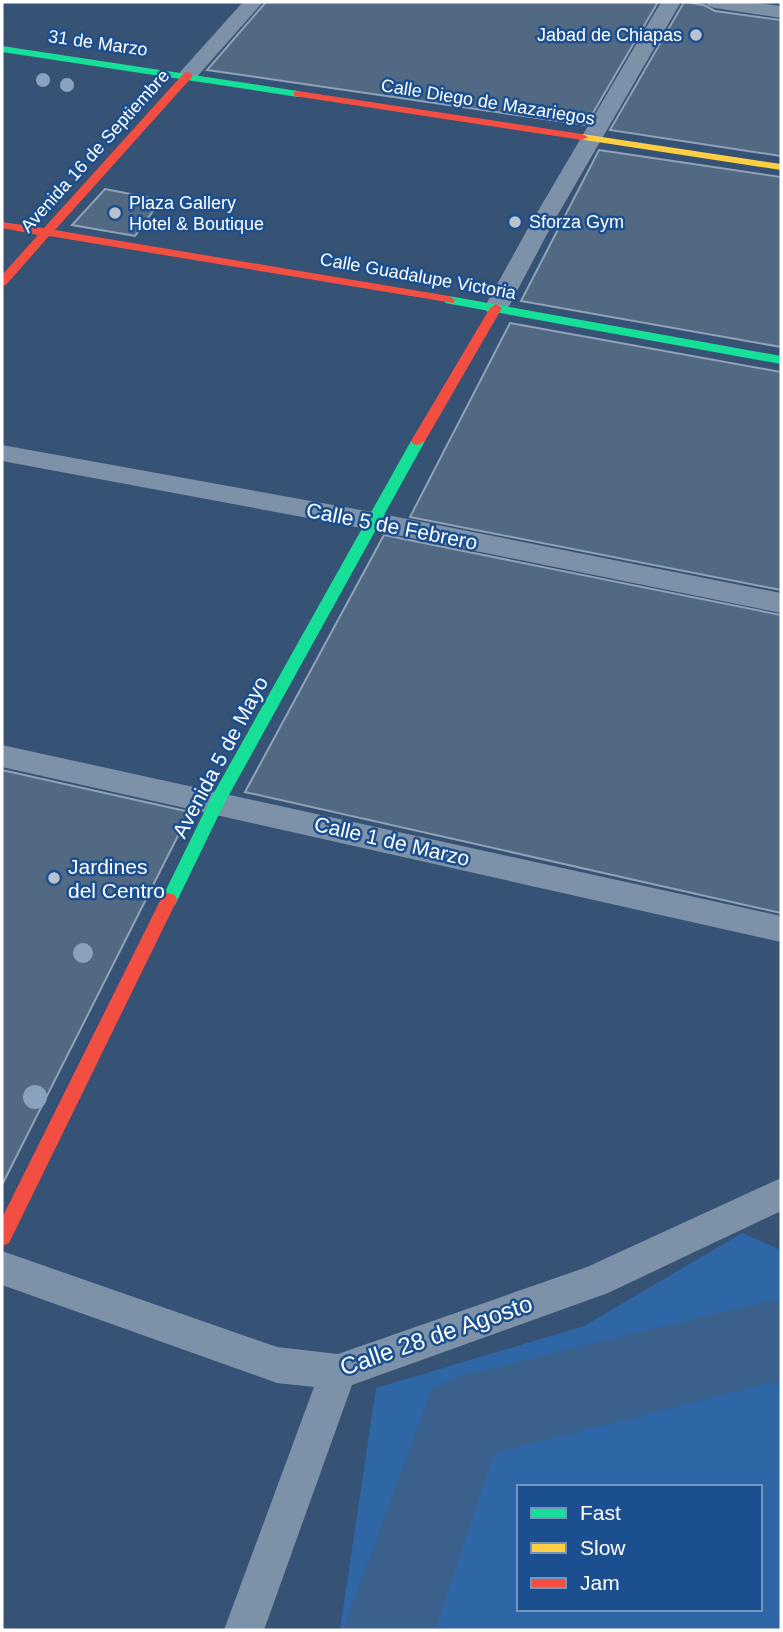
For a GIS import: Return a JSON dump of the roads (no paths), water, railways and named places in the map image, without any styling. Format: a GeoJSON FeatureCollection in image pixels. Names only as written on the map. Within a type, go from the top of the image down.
{"type":"FeatureCollection","features":[{"type":"Feature","properties":{"kind":"main road","name":"31 de Marzo"},"geometry":{"type":"LineString","coordinates":[[2,49],[188,75]]}},
{"type":"Feature","properties":{"kind":"main road","name":"Calle Diego de Mazariegos"},"geometry":{"type":"LineString","coordinates":[[188,75],[781,167]]}},
{"type":"Feature","properties":{"kind":"main road","name":"Avenida 16 de Septiembre"},"geometry":{"type":"LineString","coordinates":[[2,282],[188,75]]}},
{"type":"Feature","properties":{"kind":"main road","name":"Calle Guadalupe Victoria"},"geometry":{"type":"LineString","coordinates":[[2,225],[496,308],[781,360]]}},
{"type":"Feature","properties":{"kind":"main road","name":"Avenida 5 de Mayo"},"geometry":{"type":"LineString","coordinates":[[2,1237],[217,802],[372,521],[496,308]]}},
{"type":"Feature","properties":{"kind":"street"},"geometry":{"type":"LineString","coordinates":[[188,75],[253,2]]}},
{"type":"Feature","properties":{"kind":"street"},"geometry":{"type":"LineString","coordinates":[[496,308],[542,223],[671,2]]}},
{"type":"Feature","properties":{"kind":"street"},"geometry":{"type":"LineString","coordinates":[[715,2],[781,12]]}},
{"type":"Feature","properties":{"kind":"street","name":"Calle 5 de Febrero"},"geometry":{"type":"LineString","coordinates":[[2,453],[372,521],[781,603]]}},
{"type":"Feature","properties":{"kind":"street","name":"Calle 1 de Marzo"},"geometry":{"type":"LineString","coordinates":[[2,756],[781,929]]}},
{"type":"Feature","properties":{"kind":"street","name":"Calle 28 de Agosto"},"geometry":{"type":"LineString","coordinates":[[2,1268],[277,1365],[338,1372],[595,1281],[781,1194]]}},
{"type":"Feature","properties":{"kind":"street"},"geometry":{"type":"LineString","coordinates":[[244,1630],[338,1372]]}},
{"type":"Feature","properties":{"kind":"waterway"},"geometry":{"type":"LineString","coordinates":[[389,1630],[463,1418],[773,1341],[781,1343]]}},
{"type":"Feature","properties":{"kind":"place","name":"Jabad de Chiapas"},"geometry":{"type":"Point","coordinates":[696,35]}},
{"type":"Feature","properties":{"kind":"place","name":"Plaza Gallery Hotel & Boutique"},"geometry":{"type":"Point","coordinates":[115,213]}},
{"type":"Feature","properties":{"kind":"place","name":"Sforza Gym"},"geometry":{"type":"Point","coordinates":[515,222]}},
{"type":"Feature","properties":{"kind":"place","name":"Jardines del Centro"},"geometry":{"type":"Point","coordinates":[54,878]}}]}
